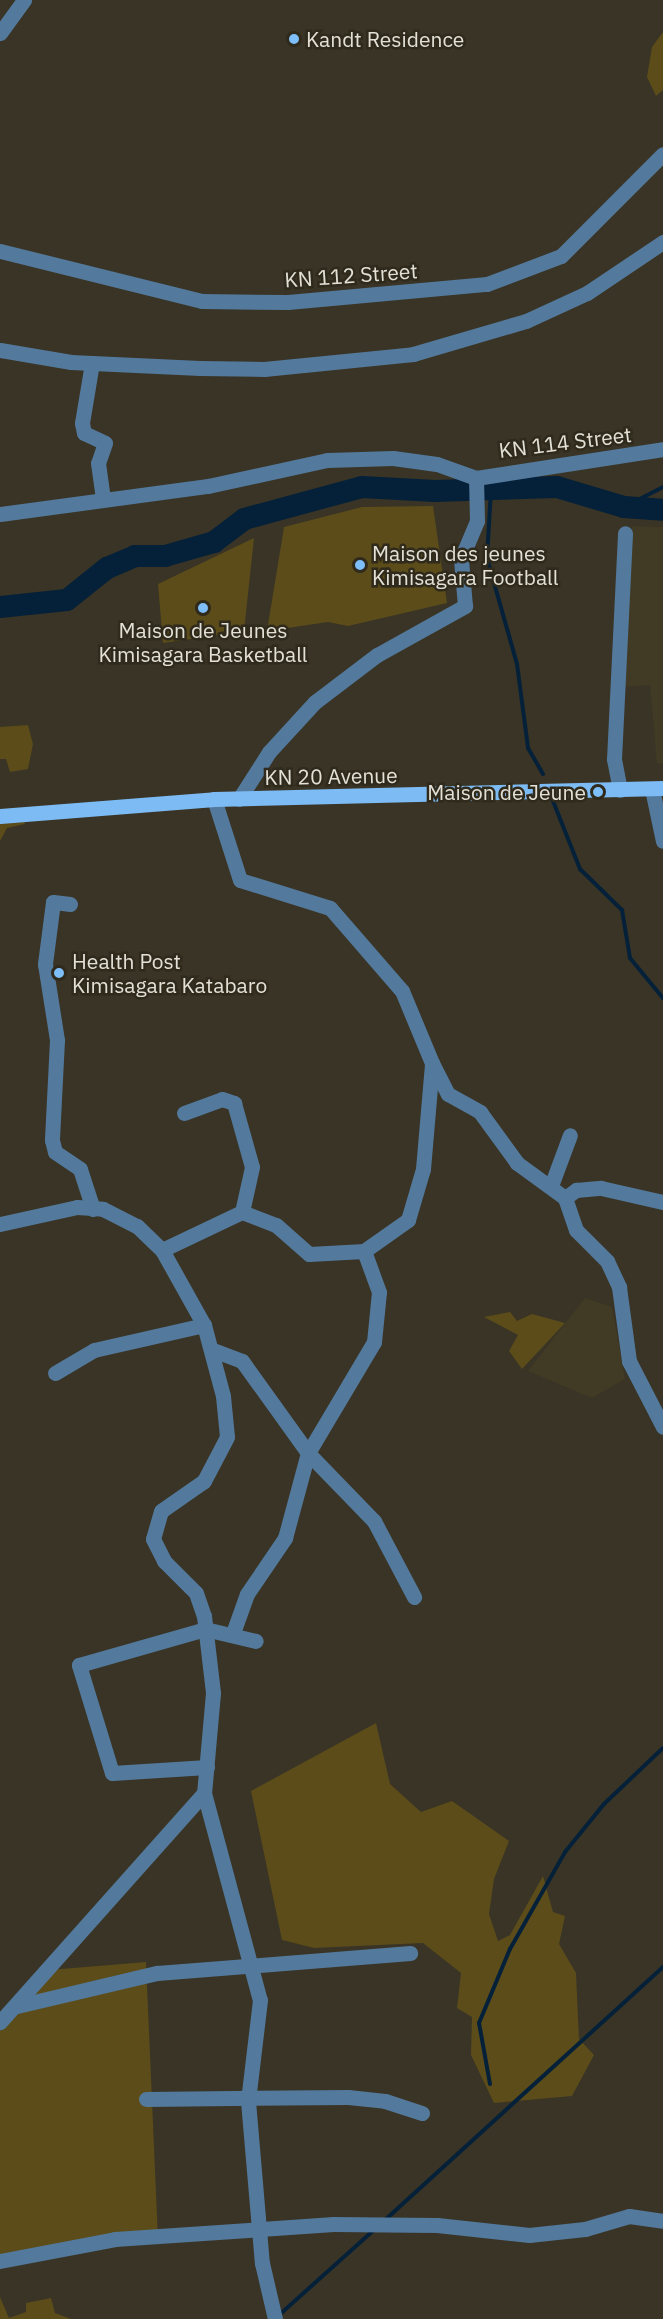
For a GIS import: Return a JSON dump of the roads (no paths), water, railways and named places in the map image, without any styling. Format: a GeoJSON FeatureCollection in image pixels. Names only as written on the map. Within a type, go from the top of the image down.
{"type":"FeatureCollection","features":[{"type":"Feature","properties":{"kind":"main road","name":"KN 20 Avenue"},"geometry":{"type":"LineString","coordinates":[[0,816],[214,800],[658,789]]}},
{"type":"Feature","properties":{"kind":"street"},"geometry":{"type":"LineString","coordinates":[[0,33],[24,0]]}},
{"type":"Feature","properties":{"kind":"street","name":"KN 112 Street"},"geometry":{"type":"LineString","coordinates":[[0,251],[202,301],[288,302],[487,284],[561,256],[663,154]]}},
{"type":"Feature","properties":{"kind":"street"},"geometry":{"type":"LineString","coordinates":[[0,350],[92,363],[264,369],[436,350],[509,328],[586,293],[663,242]]}},
{"type":"Feature","properties":{"kind":"street"},"geometry":{"type":"LineString","coordinates":[[92,363],[82,423],[84,433],[105,443],[98,463],[103,497]]}},
{"type":"Feature","properties":{"kind":"street","name":"KN 114 Street"},"geometry":{"type":"LineString","coordinates":[[239,799],[269,752],[315,702],[377,655],[465,606],[461,559],[475,529],[478,497],[476,478],[498,471],[663,449]]}},
{"type":"Feature","properties":{"kind":"street"},"geometry":{"type":"LineString","coordinates":[[0,514],[103,497],[208,486],[327,460],[426,462],[476,478]]}},
{"type":"Feature","properties":{"kind":"street"},"geometry":{"type":"LineString","coordinates":[[620,790],[614,759],[625,533]]}},
{"type":"Feature","properties":{"kind":"street"},"geometry":{"type":"LineString","coordinates":[[658,789],[663,841]]}},
{"type":"Feature","properties":{"kind":"street"},"geometry":{"type":"LineString","coordinates":[[214,800],[240,880],[289,892],[335,912],[395,978],[448,1094],[480,1112],[518,1163],[565,1198],[576,1230],[608,1262],[619,1287],[629,1362],[663,1427]]}},
{"type":"Feature","properties":{"kind":"street"},"geometry":{"type":"LineString","coordinates":[[70,904],[53,902],[45,964],[57,1040],[52,1140],[55,1152],[80,1169],[93,1209]]}},
{"type":"Feature","properties":{"kind":"street"},"geometry":{"type":"LineString","coordinates":[[162,1250],[242,1212],[276,1225],[316,1256],[364,1251],[399,1230],[416,1198],[432,1063]]}},
{"type":"Feature","properties":{"kind":"street"},"geometry":{"type":"LineString","coordinates":[[184,1113],[222,1099],[234,1103],[252,1167],[242,1212]]}},
{"type":"Feature","properties":{"kind":"street"},"geometry":{"type":"LineString","coordinates":[[551,1186],[570,1135]]}},
{"type":"Feature","properties":{"kind":"street"},"geometry":{"type":"LineString","coordinates":[[565,1198],[576,1190],[602,1188],[663,1202]]}},
{"type":"Feature","properties":{"kind":"street"},"geometry":{"type":"LineString","coordinates":[[0,1224],[61,1209],[93,1209],[129,1221],[162,1250],[204,1324],[213,1350],[227,1437],[217,1466],[204,1481],[161,1511],[153,1539],[164,1561],[196,1593],[206,1629],[213,1694],[204,1793],[253,1961],[260,2000],[248,2101],[262,2232],[265,2286],[275,2319]]}},
{"type":"Feature","properties":{"kind":"street"},"geometry":{"type":"LineString","coordinates":[[233,1633],[247,1594],[285,1538],[308,1453],[374,1342],[379,1292],[364,1251]]}},
{"type":"Feature","properties":{"kind":"street"},"geometry":{"type":"LineString","coordinates":[[55,1373],[94,1350],[204,1324]]}},
{"type":"Feature","properties":{"kind":"street"},"geometry":{"type":"LineString","coordinates":[[213,1350],[242,1361],[308,1453],[378,1526],[414,1597]]}},
{"type":"Feature","properties":{"kind":"street"},"geometry":{"type":"LineString","coordinates":[[207,1767],[112,1773],[79,1669],[81,1662],[206,1629],[233,1633],[256,1641]]}},
{"type":"Feature","properties":{"kind":"street"},"geometry":{"type":"LineString","coordinates":[[0,2022],[17,2006],[204,1793]]}},
{"type":"Feature","properties":{"kind":"street"},"geometry":{"type":"LineString","coordinates":[[17,2006],[157,1973],[253,1961],[410,1953]]}},
{"type":"Feature","properties":{"kind":"street"},"geometry":{"type":"LineString","coordinates":[[146,2099],[248,2101],[348,2097],[385,2101],[422,2113]]}},
{"type":"Feature","properties":{"kind":"street"},"geometry":{"type":"LineString","coordinates":[[0,2261],[115,2239],[262,2232],[333,2224],[426,2224],[529,2235],[629,2216],[663,2222]]}},
{"type":"Feature","properties":{"kind":"waterway"},"geometry":{"type":"LineString","coordinates":[[0,607],[67,600],[107,568],[135,556],[165,556],[214,542],[244,519],[362,487],[435,491],[557,487],[624,507],[663,510]]}},
{"type":"Feature","properties":{"kind":"waterway"},"geometry":{"type":"LineString","coordinates":[[624,507],[663,487]]}},
{"type":"Feature","properties":{"kind":"waterway"},"geometry":{"type":"LineString","coordinates":[[491,490],[487,558],[517,664],[528,748],[543,774]]}},
{"type":"Feature","properties":{"kind":"waterway"},"geometry":{"type":"LineString","coordinates":[[551,796],[580,869],[622,910],[630,958],[663,998]]}},
{"type":"Feature","properties":{"kind":"waterway"},"geometry":{"type":"LineString","coordinates":[[490,2084],[479,2023],[510,1949],[565,1852],[604,1804],[663,1748]]}},
{"type":"Feature","properties":{"kind":"waterway"},"geometry":{"type":"LineString","coordinates":[[385,2220],[663,1967]]}},
{"type":"Feature","properties":{"kind":"waterway"},"geometry":{"type":"LineString","coordinates":[[278,2316],[375,2229]]}},
{"type":"Feature","properties":{"kind":"place","name":"Kandt Residence"},"geometry":{"type":"Point","coordinates":[294,39]}},
{"type":"Feature","properties":{"kind":"place","name":"Maison des jeunes Kimisagara Football"},"geometry":{"type":"Point","coordinates":[360,565]}},
{"type":"Feature","properties":{"kind":"place","name":"Maison de Jeunes Kimisagara Basketball"},"geometry":{"type":"Point","coordinates":[203,608]}},
{"type":"Feature","properties":{"kind":"place","name":"Maison de Jeune"},"geometry":{"type":"Point","coordinates":[598,792]}},
{"type":"Feature","properties":{"kind":"place","name":"Health Post Kimisagara Katabaro"},"geometry":{"type":"Point","coordinates":[59,973]}}]}
